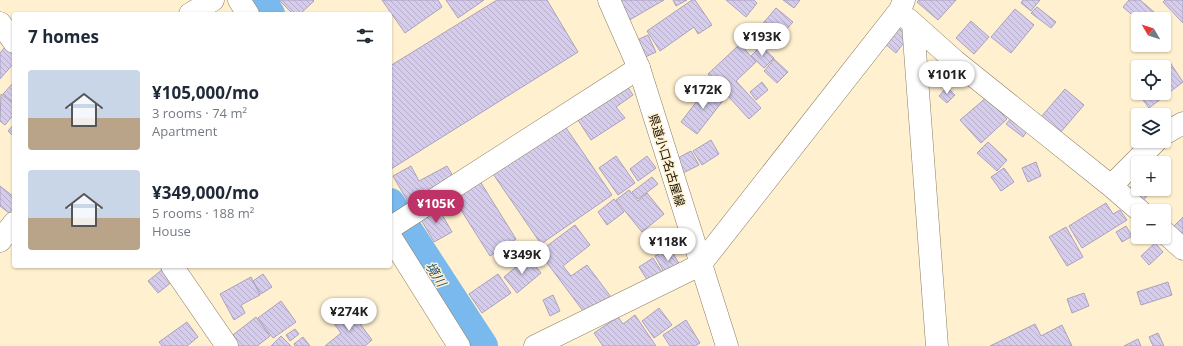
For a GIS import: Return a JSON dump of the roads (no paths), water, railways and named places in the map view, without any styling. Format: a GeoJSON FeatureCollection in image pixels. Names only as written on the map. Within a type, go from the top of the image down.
{"type":"FeatureCollection","features":[{"type":"Feature","properties":{"kind":"street"},"geometry":{"type":"LineString","coordinates":[[193,12],[213,0]]}},
{"type":"Feature","properties":{"kind":"street"},"geometry":{"type":"LineString","coordinates":[[239,0],[247,12]]}},
{"type":"Feature","properties":{"kind":"street","name":"県道小口名古屋線"},"geometry":{"type":"LineString","coordinates":[[609,0],[638,68],[727,346]]}},
{"type":"Feature","properties":{"kind":"street"},"geometry":{"type":"LineString","coordinates":[[906,12],[955,61],[1132,204]]}},
{"type":"Feature","properties":{"kind":"street"},"geometry":{"type":"LineString","coordinates":[[535,346],[700,265],[906,12]]}},
{"type":"Feature","properties":{"kind":"street"},"geometry":{"type":"LineString","coordinates":[[906,12],[937,346]]}},
{"type":"Feature","properties":{"kind":"street"},"geometry":{"type":"LineString","coordinates":[[0,22],[12,39]]}},
{"type":"Feature","properties":{"kind":"street"},"geometry":{"type":"LineString","coordinates":[[392,227],[638,68]]}},
{"type":"Feature","properties":{"kind":"street"},"geometry":{"type":"LineString","coordinates":[[1171,130],[1183,123]]}},
{"type":"Feature","properties":{"kind":"street"},"geometry":{"type":"LineString","coordinates":[[1111,186],[1149,148]]}},
{"type":"Feature","properties":{"kind":"street"},"geometry":{"type":"LineString","coordinates":[[0,241],[12,226]]}},
{"type":"Feature","properties":{"kind":"street"},"geometry":{"type":"LineString","coordinates":[[1171,238],[1183,249]]}},
{"type":"Feature","properties":{"kind":"street"},"geometry":{"type":"LineString","coordinates":[[392,239],[459,346]]}},
{"type":"Feature","properties":{"kind":"street"},"geometry":{"type":"LineString","coordinates":[[173,268],[227,346]]}},
{"type":"Feature","properties":{"kind":"waterway","name":"境川"},"geometry":{"type":"LineString","coordinates":[[261,0],[269,12]]}},
{"type":"Feature","properties":{"kind":"waterway","name":"境川"},"geometry":{"type":"LineString","coordinates":[[392,206],[483,346]]}}]}
